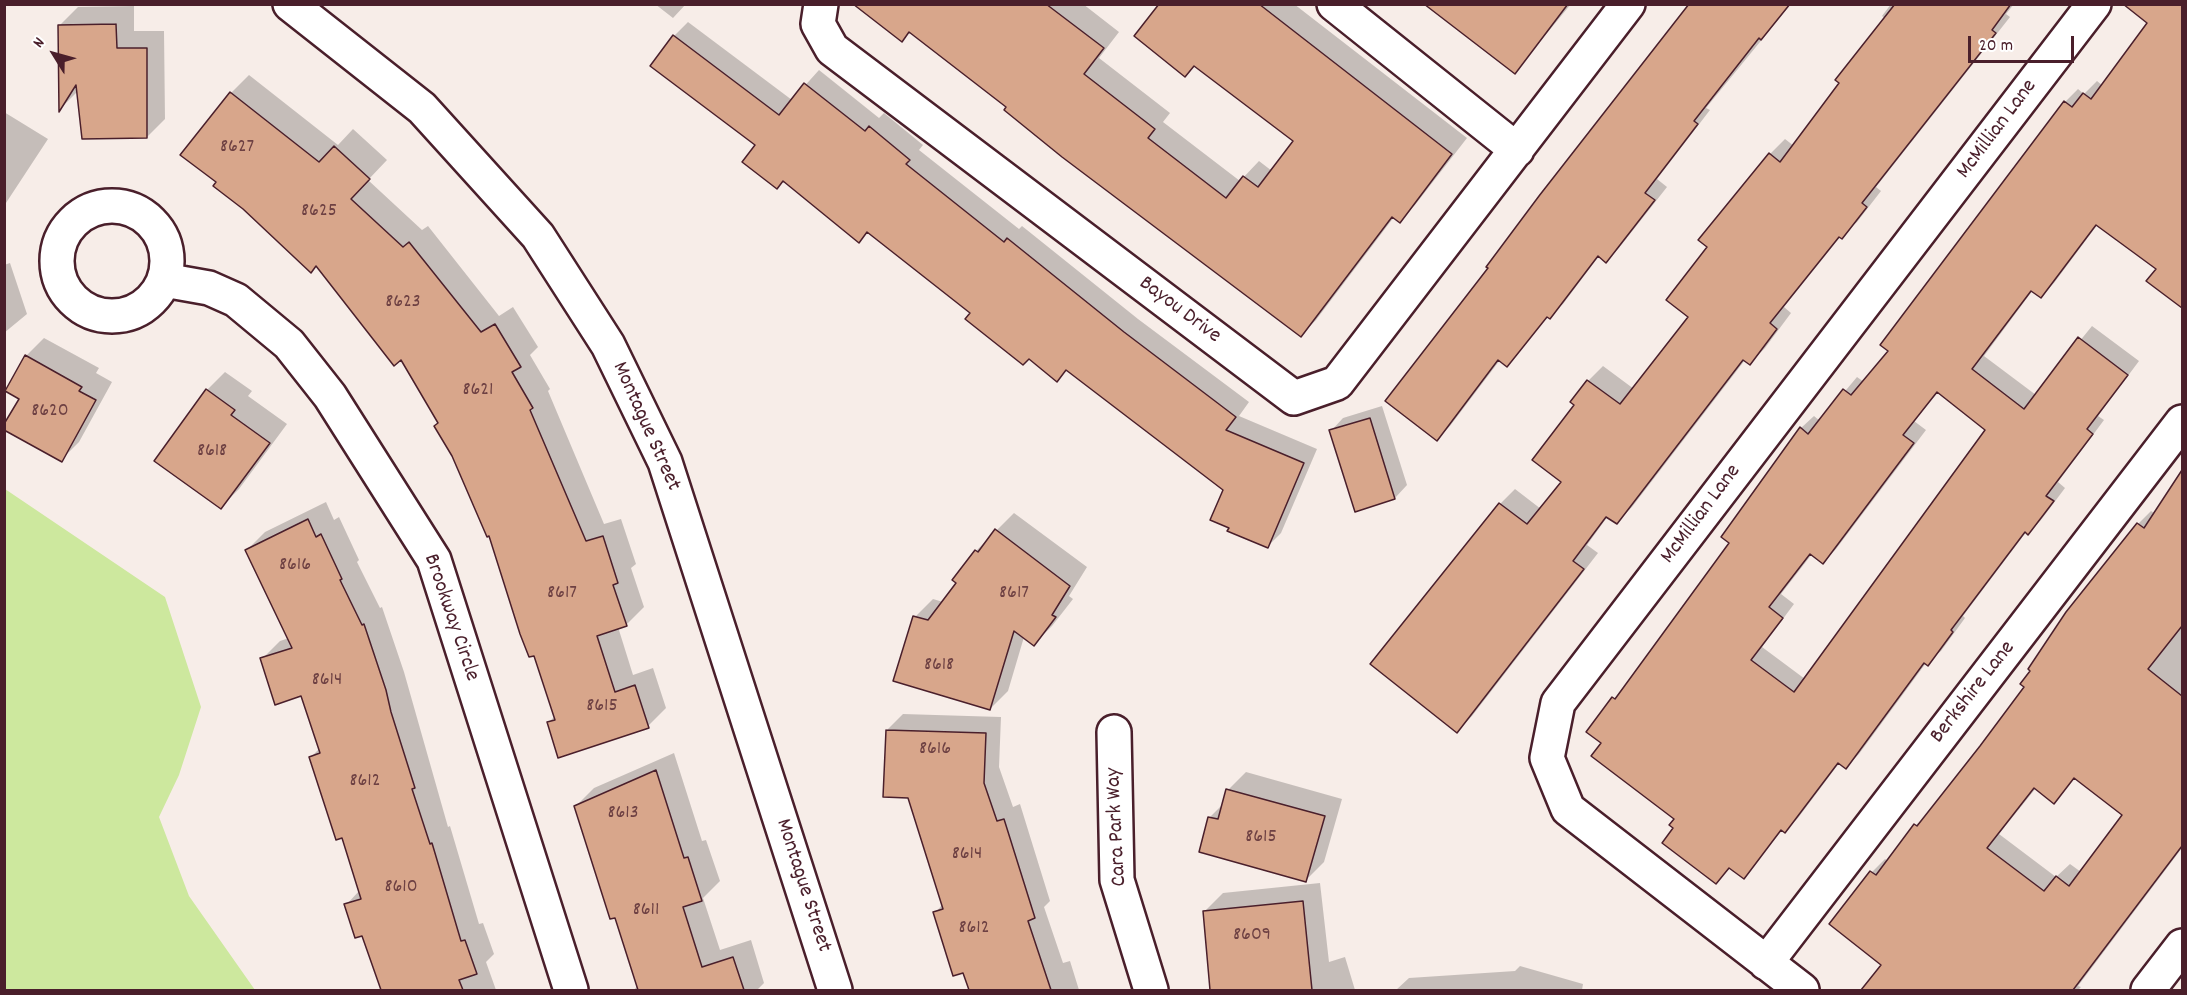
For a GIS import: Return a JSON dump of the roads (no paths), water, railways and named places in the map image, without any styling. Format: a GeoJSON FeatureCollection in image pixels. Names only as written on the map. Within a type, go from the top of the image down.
{"type":"FeatureCollection","features":[{"type":"Feature","properties":{"kind":"street","name":"Montague Street"},"geometry":{"type":"LineString","coordinates":[[290,4],[422,108],[538,236],[608,345],[665,462],[835,990]]}},
{"type":"Feature","properties":{"kind":"street","name":"Bayou Drive"},"geometry":{"type":"LineString","coordinates":[[821,4],[818,24],[832,49],[1294,398],[1337,383],[1628,4]]}},
{"type":"Feature","properties":{"kind":"street"},"geometry":{"type":"LineString","coordinates":[[1334,4],[1516,150]]}},
{"type":"Feature","properties":{"kind":"street","name":"McMillian Lane"},"geometry":{"type":"LineString","coordinates":[[1802,990],[1568,809],[1547,758],[1558,703],[2094,4]]}},
{"type":"Feature","properties":{"kind":"street","name":"Brookway Circle"},"geometry":{"type":"LineString","coordinates":[[164,280],[209,288],[236,300],[289,344],[330,396],[434,560],[571,990]]}},
{"type":"Feature","properties":{"kind":"street","name":"Berkshire Lane"},"geometry":{"type":"LineString","coordinates":[[1767,963],[2182,422]]}},
{"type":"Feature","properties":{"kind":"street","name":"Cara Park Way"},"geometry":{"type":"LineString","coordinates":[[1114,732],[1117,880],[1151,990]]}},
{"type":"Feature","properties":{"kind":"street"},"geometry":{"type":"LineString","coordinates":[[2148,990],[2182,946]]}}]}
